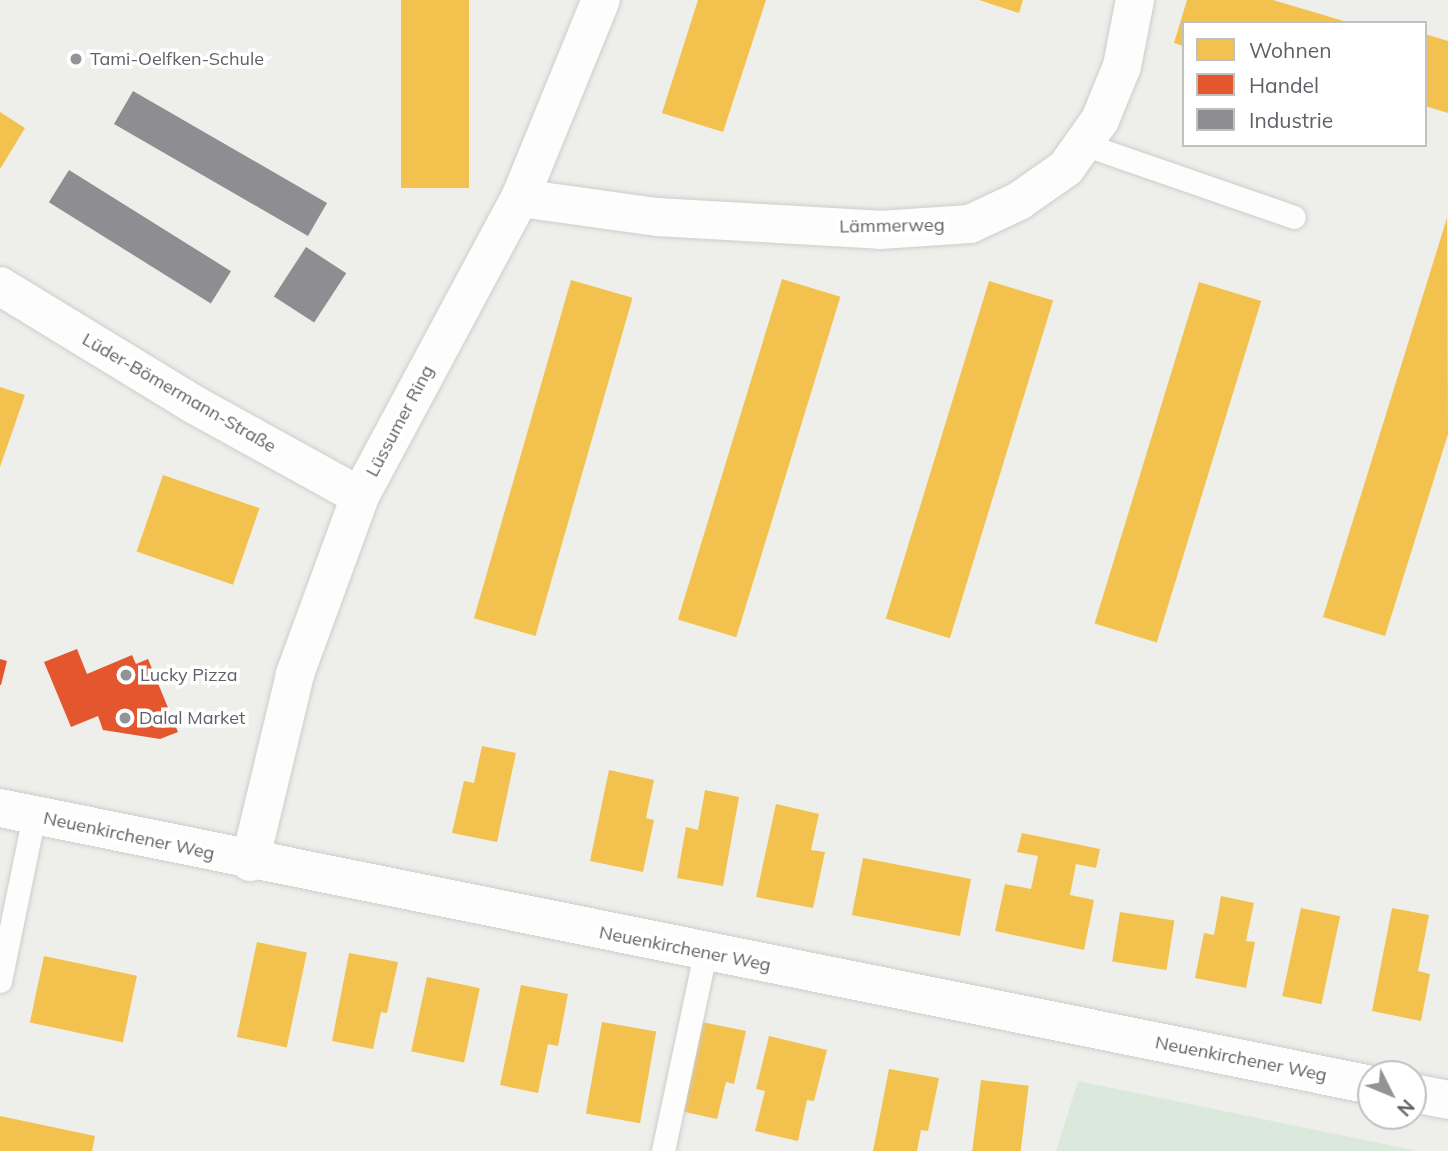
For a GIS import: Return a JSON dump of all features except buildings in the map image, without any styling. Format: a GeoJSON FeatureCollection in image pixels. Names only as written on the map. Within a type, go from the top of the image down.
{"type":"FeatureCollection","features":[{"type":"Feature","properties":{"kind":"street","name":"Lüssumer Ring"},"geometry":{"type":"LineString","coordinates":[[250,862],[295,674],[360,496],[520,198],[601,0]]}},
{"type":"Feature","properties":{"kind":"street","name":"Lämmerweg"},"geometry":{"type":"LineString","coordinates":[[520,198],[657,217],[880,230],[970,224],[1019,201],[1066,168],[1100,120],[1122,66],[1135,0]]}},
{"type":"Feature","properties":{"kind":"street","name":"Lüder-Bömermann-Straße"},"geometry":{"type":"LineString","coordinates":[[0,286],[195,405],[360,496]]}},
{"type":"Feature","properties":{"kind":"street","name":"Neuenkirchener Weg"},"geometry":{"type":"LineString","coordinates":[[17,812],[250,862],[1357,1082]]}},
{"type":"Feature","properties":{"kind":"street"},"geometry":{"type":"LineString","coordinates":[[1427,1096],[1448,1100]]}},
{"type":"Feature","properties":{"kind":"lane"},"geometry":{"type":"LineString","coordinates":[[1083,144],[1294,217]]}},
{"type":"Feature","properties":{"kind":"lane"},"geometry":{"type":"LineString","coordinates":[[0,981],[17,812]]}},
{"type":"Feature","properties":{"kind":"lane"},"geometry":{"type":"LineString","coordinates":[[663,1151],[705,953]]}},
{"type":"Feature","properties":{"kind":"green space"},"geometry":{"type":"Polygon","coordinates":[[[1078,1081],[1418,1151],[1056,1151],[1078,1081]]]}},
{"type":"Feature","properties":{"kind":"place","name":"Tami-Oelfken-Schule"},"geometry":{"type":"Point","coordinates":[76,59]}},
{"type":"Feature","properties":{"kind":"place","name":"Lucky Pizza"},"geometry":{"type":"Point","coordinates":[126,675]}},
{"type":"Feature","properties":{"kind":"place","name":"Dalal Market"},"geometry":{"type":"Point","coordinates":[125,718]}}]}
